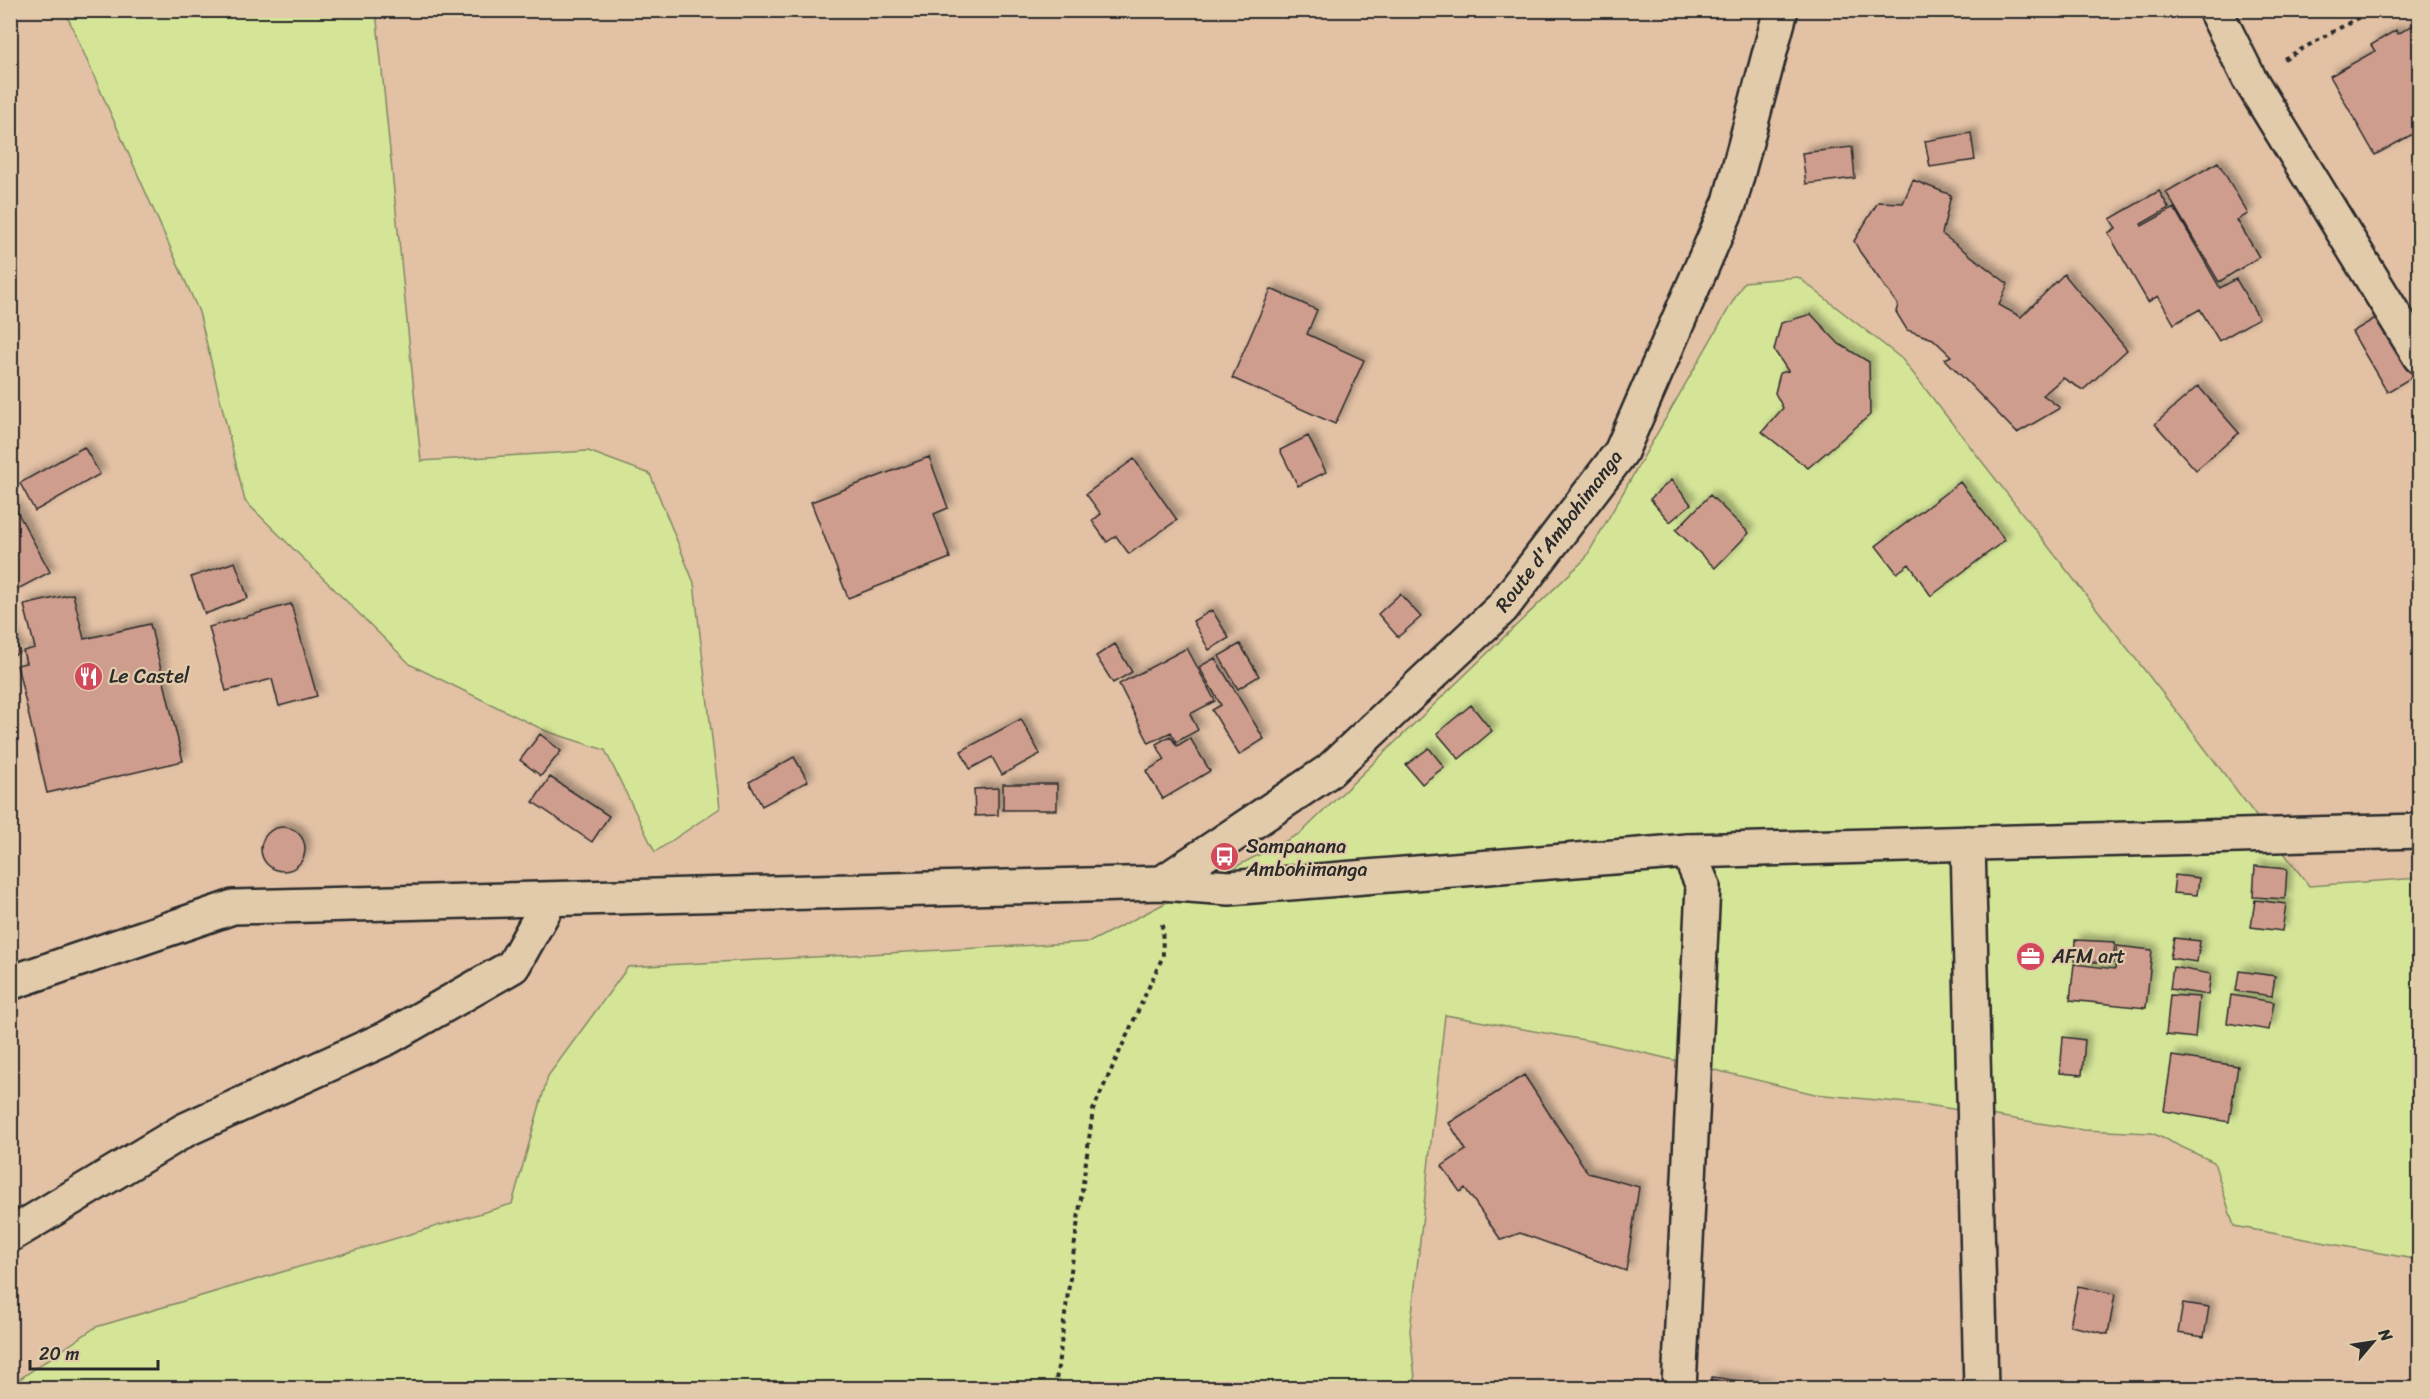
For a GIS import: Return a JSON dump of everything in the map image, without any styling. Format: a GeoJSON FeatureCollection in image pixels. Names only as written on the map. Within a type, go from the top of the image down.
{"type":"FeatureCollection","features":[{"type":"Feature","properties":{"kind":"street","name":"Route d'Ambohimanga"},"geometry":{"type":"LineString","coordinates":[[1162,883],[1329,771],[1502,608],[1621,452],[1730,202],[1780,10]]}},
{"type":"Feature","properties":{"kind":"street"},"geometry":{"type":"LineString","coordinates":[[2216,10],[2249,78],[2420,357]]}},
{"type":"Feature","properties":{"kind":"street"},"geometry":{"type":"LineString","coordinates":[[10,983],[232,907],[1162,883],[1229,888],[1688,851],[2420,831]]}},
{"type":"Feature","properties":{"kind":"street"},"geometry":{"type":"LineString","coordinates":[[1968,843],[1981,1389]]}},
{"type":"Feature","properties":{"kind":"street"},"geometry":{"type":"LineString","coordinates":[[1679,1389],[1703,886],[1688,851]]}},
{"type":"Feature","properties":{"kind":"street"},"geometry":{"type":"LineString","coordinates":[[10,1235],[185,1130],[389,1037],[513,966],[550,900]]}},
{"type":"Feature","properties":{"kind":"path"},"geometry":{"type":"LineString","coordinates":[[2249,78],[2372,10]]}},
{"type":"Feature","properties":{"kind":"path"},"geometry":{"type":"LineString","coordinates":[[1054,1389],[1093,1110],[1162,956],[1162,883]]}},
{"type":"Feature","properties":{"kind":"green space"},"geometry":{"type":"Polygon","coordinates":[[[65,11],[376,11],[421,461],[588,451],[650,474],[694,583],[720,808],[655,852],[605,750],[546,731],[411,665],[245,501],[199,312],[65,11]]]}},
{"type":"Feature","properties":{"kind":"green space"},"geometry":{"type":"Polygon","coordinates":[[[1798,277],[1902,359],[2181,717],[2309,886],[2419,878],[2419,1260],[2234,1226],[2214,1162],[2152,1133],[2083,1130],[1928,1105],[1815,1094],[1607,1044],[1445,1015],[1410,1331],[1416,1388],[11,1388],[11,1385],[96,1327],[512,1204],[548,1076],[628,967],[1090,942],[1301,833],[1585,559],[1744,282],[1798,277]]]}},
{"type":"Feature","properties":{"kind":"building"},"geometry":{"type":"Polygon","coordinates":[[[2420,21],[2420,130],[2375,155],[2330,76],[2375,51],[2371,45],[2396,30],[2398,34],[2420,21]]]}},
{"type":"Feature","properties":{"kind":"building"},"geometry":{"type":"Polygon","coordinates":[[[1971,133],[1975,160],[1930,167],[1925,141],[1971,133]]]}},
{"type":"Feature","properties":{"kind":"building"},"geometry":{"type":"Polygon","coordinates":[[[1852,147],[1855,178],[1806,184],[1802,153],[1852,147]]]}},
{"type":"Feature","properties":{"kind":"building"},"geometry":{"type":"Polygon","coordinates":[[[2218,162],[2248,214],[2237,220],[2259,257],[2219,282],[2166,192],[2218,162]]]}},
{"type":"Feature","properties":{"kind":"building"},"geometry":{"type":"Polygon","coordinates":[[[1913,180],[1951,195],[1942,234],[2008,284],[1999,305],[2021,317],[2064,274],[2127,350],[2083,390],[2063,378],[2043,395],[2060,408],[2017,433],[1945,359],[1951,356],[1933,339],[1907,330],[1896,312],[1898,305],[1854,241],[1878,202],[1903,203],[1913,180]]]}},
{"type":"Feature","properties":{"kind":"building"},"geometry":{"type":"Polygon","coordinates":[[[2159,191],[2169,208],[2141,224],[2142,226],[2174,208],[2220,288],[2236,279],[2259,318],[2219,341],[2200,309],[2174,324],[2158,296],[2148,302],[2108,233],[2116,228],[2110,219],[2159,191]]]}},
{"type":"Feature","properties":{"kind":"building"},"geometry":{"type":"Polygon","coordinates":[[[1271,289],[1317,310],[1307,334],[1364,360],[1335,424],[1232,378],[1271,289]]]}},
{"type":"Feature","properties":{"kind":"building"},"geometry":{"type":"Polygon","coordinates":[[[1811,314],[1839,344],[1869,362],[1870,415],[1808,468],[1762,432],[1783,408],[1775,393],[1780,373],[1788,371],[1774,350],[1781,323],[1811,314]]]}},
{"type":"Feature","properties":{"kind":"building"},"geometry":{"type":"Polygon","coordinates":[[[2379,316],[2414,376],[2387,392],[2352,332],[2379,316]]]}},
{"type":"Feature","properties":{"kind":"building"},"geometry":{"type":"Polygon","coordinates":[[[2198,386],[2239,433],[2196,470],[2155,424],[2198,386]]]}},
{"type":"Feature","properties":{"kind":"building"},"geometry":{"type":"Polygon","coordinates":[[[1308,436],[1326,472],[1298,486],[1280,450],[1308,436]]]}},
{"type":"Feature","properties":{"kind":"building"},"geometry":{"type":"Polygon","coordinates":[[[84,447],[100,474],[35,511],[20,483],[84,447]]]}},
{"type":"Feature","properties":{"kind":"building"},"geometry":{"type":"Polygon","coordinates":[[[929,457],[948,508],[934,514],[950,558],[848,598],[811,502],[929,457]]]}},
{"type":"Feature","properties":{"kind":"building"},"geometry":{"type":"Polygon","coordinates":[[[1134,459],[1177,520],[1129,554],[1116,536],[1107,542],[1092,521],[1101,514],[1086,494],[1134,459]]]}},
{"type":"Feature","properties":{"kind":"building"},"geometry":{"type":"Polygon","coordinates":[[[1671,480],[1691,504],[1670,522],[1650,499],[1671,480]]]}},
{"type":"Feature","properties":{"kind":"building"},"geometry":{"type":"Polygon","coordinates":[[[1960,482],[2005,540],[1931,596],[1909,564],[1897,573],[1876,546],[1960,482]]]}},
{"type":"Feature","properties":{"kind":"building"},"geometry":{"type":"Polygon","coordinates":[[[1710,495],[1749,533],[1715,568],[1676,530],[1710,495]]]}},
{"type":"Feature","properties":{"kind":"building"},"geometry":{"type":"Polygon","coordinates":[[[14,506],[50,572],[14,591],[10,583],[10,507],[14,506]]]}},
{"type":"Feature","properties":{"kind":"building"},"geometry":{"type":"Polygon","coordinates":[[[235,562],[248,598],[205,614],[191,577],[235,562]]]}},
{"type":"Feature","properties":{"kind":"building"},"geometry":{"type":"Polygon","coordinates":[[[73,594],[84,639],[150,624],[183,761],[47,793],[17,665],[26,663],[23,651],[35,648],[24,605],[73,594]]]}},
{"type":"Feature","properties":{"kind":"building"},"geometry":{"type":"Polygon","coordinates":[[[1400,594],[1421,617],[1398,637],[1378,614],[1400,594]]]}},
{"type":"Feature","properties":{"kind":"building"},"geometry":{"type":"Polygon","coordinates":[[[291,604],[317,696],[279,706],[272,679],[226,691],[209,627],[291,604]]]}},
{"type":"Feature","properties":{"kind":"building"},"geometry":{"type":"Polygon","coordinates":[[[1212,610],[1229,638],[1209,650],[1193,621],[1212,610]]]}},
{"type":"Feature","properties":{"kind":"building"},"geometry":{"type":"Polygon","coordinates":[[[10,633],[20,652],[10,657],[10,633]]]}},
{"type":"Feature","properties":{"kind":"building"},"geometry":{"type":"Polygon","coordinates":[[[1115,644],[1132,672],[1113,683],[1096,656],[1115,644]]]}},
{"type":"Feature","properties":{"kind":"building"},"geometry":{"type":"Polygon","coordinates":[[[1240,644],[1259,676],[1238,689],[1219,656],[1240,644]]]}},
{"type":"Feature","properties":{"kind":"building"},"geometry":{"type":"Polygon","coordinates":[[[1187,648],[1215,701],[1190,714],[1198,730],[1176,742],[1171,732],[1149,743],[1119,684],[1187,648]]]}},
{"type":"Feature","properties":{"kind":"building"},"geometry":{"type":"Polygon","coordinates":[[[1215,658],[1264,739],[1239,755],[1212,710],[1221,705],[1199,667],[1215,658]]]}},
{"type":"Feature","properties":{"kind":"building"},"geometry":{"type":"Polygon","coordinates":[[[1471,705],[1492,731],[1459,759],[1437,733],[1471,705]]]}},
{"type":"Feature","properties":{"kind":"building"},"geometry":{"type":"Polygon","coordinates":[[[1021,719],[1040,754],[1002,775],[992,757],[970,769],[961,751],[1021,719]]]}},
{"type":"Feature","properties":{"kind":"building"},"geometry":{"type":"Polygon","coordinates":[[[540,734],[561,751],[541,776],[520,760],[540,734]]]}},
{"type":"Feature","properties":{"kind":"building"},"geometry":{"type":"Polygon","coordinates":[[[1170,736],[1177,746],[1190,738],[1210,771],[1163,799],[1146,771],[1165,760],[1156,744],[1170,736]]]}},
{"type":"Feature","properties":{"kind":"building"},"geometry":{"type":"Polygon","coordinates":[[[1429,748],[1444,767],[1422,784],[1406,765],[1429,748]]]}},
{"type":"Feature","properties":{"kind":"building"},"geometry":{"type":"Polygon","coordinates":[[[794,757],[808,781],[762,806],[749,782],[794,757]]]}},
{"type":"Feature","properties":{"kind":"building"},"geometry":{"type":"Polygon","coordinates":[[[550,777],[609,816],[592,842],[533,802],[550,777]]]}},
{"type":"Feature","properties":{"kind":"building"},"geometry":{"type":"Polygon","coordinates":[[[1003,784],[1057,784],[1057,810],[1003,810],[1003,784]]]}},
{"type":"Feature","properties":{"kind":"building"},"geometry":{"type":"Polygon","coordinates":[[[998,788],[998,815],[975,816],[974,789],[998,788]]]}},
{"type":"Feature","properties":{"kind":"building"},"geometry":{"type":"Polygon","coordinates":[[[283,827],[299,833],[305,849],[299,865],[283,871],[267,865],[261,849],[267,833],[283,827]]]}},
{"type":"Feature","properties":{"kind":"building"},"geometry":{"type":"Polygon","coordinates":[[[2255,866],[2287,869],[2285,899],[2253,897],[2255,866]]]}},
{"type":"Feature","properties":{"kind":"building"},"geometry":{"type":"Polygon","coordinates":[[[2175,875],[2199,878],[2197,895],[2173,893],[2175,875]]]}},
{"type":"Feature","properties":{"kind":"building"},"geometry":{"type":"Polygon","coordinates":[[[2255,900],[2286,904],[2282,931],[2251,927],[2255,900]]]}},
{"type":"Feature","properties":{"kind":"building"},"geometry":{"type":"Polygon","coordinates":[[[2174,938],[2200,941],[2197,962],[2170,958],[2174,938]]]}},
{"type":"Feature","properties":{"kind":"building"},"geometry":{"type":"Polygon","coordinates":[[[2075,940],[2115,942],[2113,963],[2074,961],[2075,940]]]}},
{"type":"Feature","properties":{"kind":"building"},"geometry":{"type":"Polygon","coordinates":[[[2117,946],[2152,950],[2146,1008],[2070,1000],[2074,964],[2115,969],[2117,946]]]}},
{"type":"Feature","properties":{"kind":"building"},"geometry":{"type":"Polygon","coordinates":[[[2173,967],[2211,974],[2208,995],[2170,989],[2173,967]]]}},
{"type":"Feature","properties":{"kind":"building"},"geometry":{"type":"Polygon","coordinates":[[[2239,971],[2275,976],[2272,996],[2236,991],[2239,971]]]}},
{"type":"Feature","properties":{"kind":"building"},"geometry":{"type":"Polygon","coordinates":[[[2170,995],[2199,997],[2195,1038],[2166,1035],[2170,995]]]}},
{"type":"Feature","properties":{"kind":"building"},"geometry":{"type":"Polygon","coordinates":[[[2231,995],[2274,1002],[2269,1030],[2227,1023],[2231,995]]]}},
{"type":"Feature","properties":{"kind":"building"},"geometry":{"type":"Polygon","coordinates":[[[2063,1037],[2085,1040],[2082,1075],[2060,1073],[2063,1037]]]}},
{"type":"Feature","properties":{"kind":"building"},"geometry":{"type":"Polygon","coordinates":[[[2172,1056],[2238,1066],[2229,1122],[2164,1111],[2172,1056]]]}},
{"type":"Feature","properties":{"kind":"building"},"geometry":{"type":"Polygon","coordinates":[[[1524,1075],[1588,1173],[1639,1187],[1626,1271],[1520,1233],[1501,1240],[1465,1188],[1460,1192],[1442,1166],[1466,1150],[1449,1123],[1524,1075]]]}},
{"type":"Feature","properties":{"kind":"building"},"geometry":{"type":"Polygon","coordinates":[[[2078,1286],[2115,1294],[2108,1334],[2070,1326],[2078,1286]]]}},
{"type":"Feature","properties":{"kind":"building"},"geometry":{"type":"Polygon","coordinates":[[[2183,1303],[2209,1307],[2204,1337],[2178,1333],[2183,1303]]]}},
{"type":"Feature","properties":{"kind":"building"},"geometry":{"type":"Polygon","coordinates":[[[1712,1377],[1768,1385],[1767,1388],[1710,1388],[1712,1377]]]}},
{"type":"Feature","properties":{"kind":"place","name":"Le Castel"},"geometry":{"type":"Point","coordinates":[88,676]}},
{"type":"Feature","properties":{"kind":"place","name":"Sampanana Ambohimanga"},"geometry":{"type":"Point","coordinates":[1225,857]}},
{"type":"Feature","properties":{"kind":"place","name":"AFM art"},"geometry":{"type":"Point","coordinates":[2031,956]}}]}
